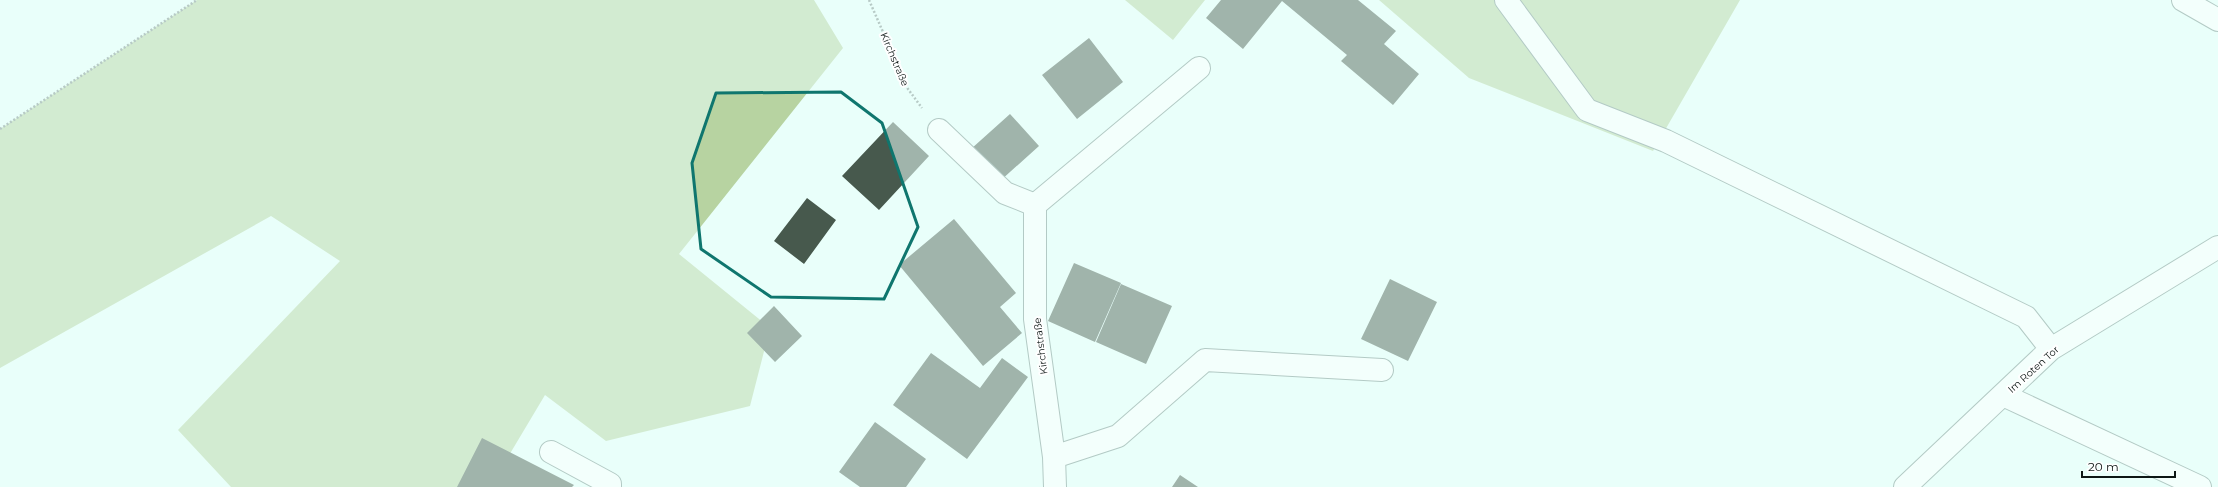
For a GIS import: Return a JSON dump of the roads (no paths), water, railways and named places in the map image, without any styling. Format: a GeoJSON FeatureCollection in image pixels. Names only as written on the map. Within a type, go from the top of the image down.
{"type":"FeatureCollection","features":[{"type":"Feature","properties":{"kind":"street"},"geometry":{"type":"LineString","coordinates":[[1506,0],[1587,110],[1666,141],[2026,318],[2051,349]]}},
{"type":"Feature","properties":{"kind":"street"},"geometry":{"type":"LineString","coordinates":[[2183,0],[2218,20]]}},
{"type":"Feature","properties":{"kind":"street"},"geometry":{"type":"LineString","coordinates":[[938,130],[1005,193],[1035,205],[1199,68]]}},
{"type":"Feature","properties":{"kind":"street","name":"Kirchstraße"},"geometry":{"type":"LineString","coordinates":[[1035,205],[1036,319],[1054,457],[1055,487]]}},
{"type":"Feature","properties":{"kind":"street","name":"Im Roten Tor"},"geometry":{"type":"LineString","coordinates":[[1905,487],[2051,349],[2218,247]]}},
{"type":"Feature","properties":{"kind":"street"},"geometry":{"type":"LineString","coordinates":[[1054,457],[1118,436],[1205,360],[1382,370]]}},
{"type":"Feature","properties":{"kind":"street"},"geometry":{"type":"LineString","coordinates":[[2003,395],[2200,487]]}},
{"type":"Feature","properties":{"kind":"street"},"geometry":{"type":"LineString","coordinates":[[551,452],[610,484],[610,487]]}}]}
